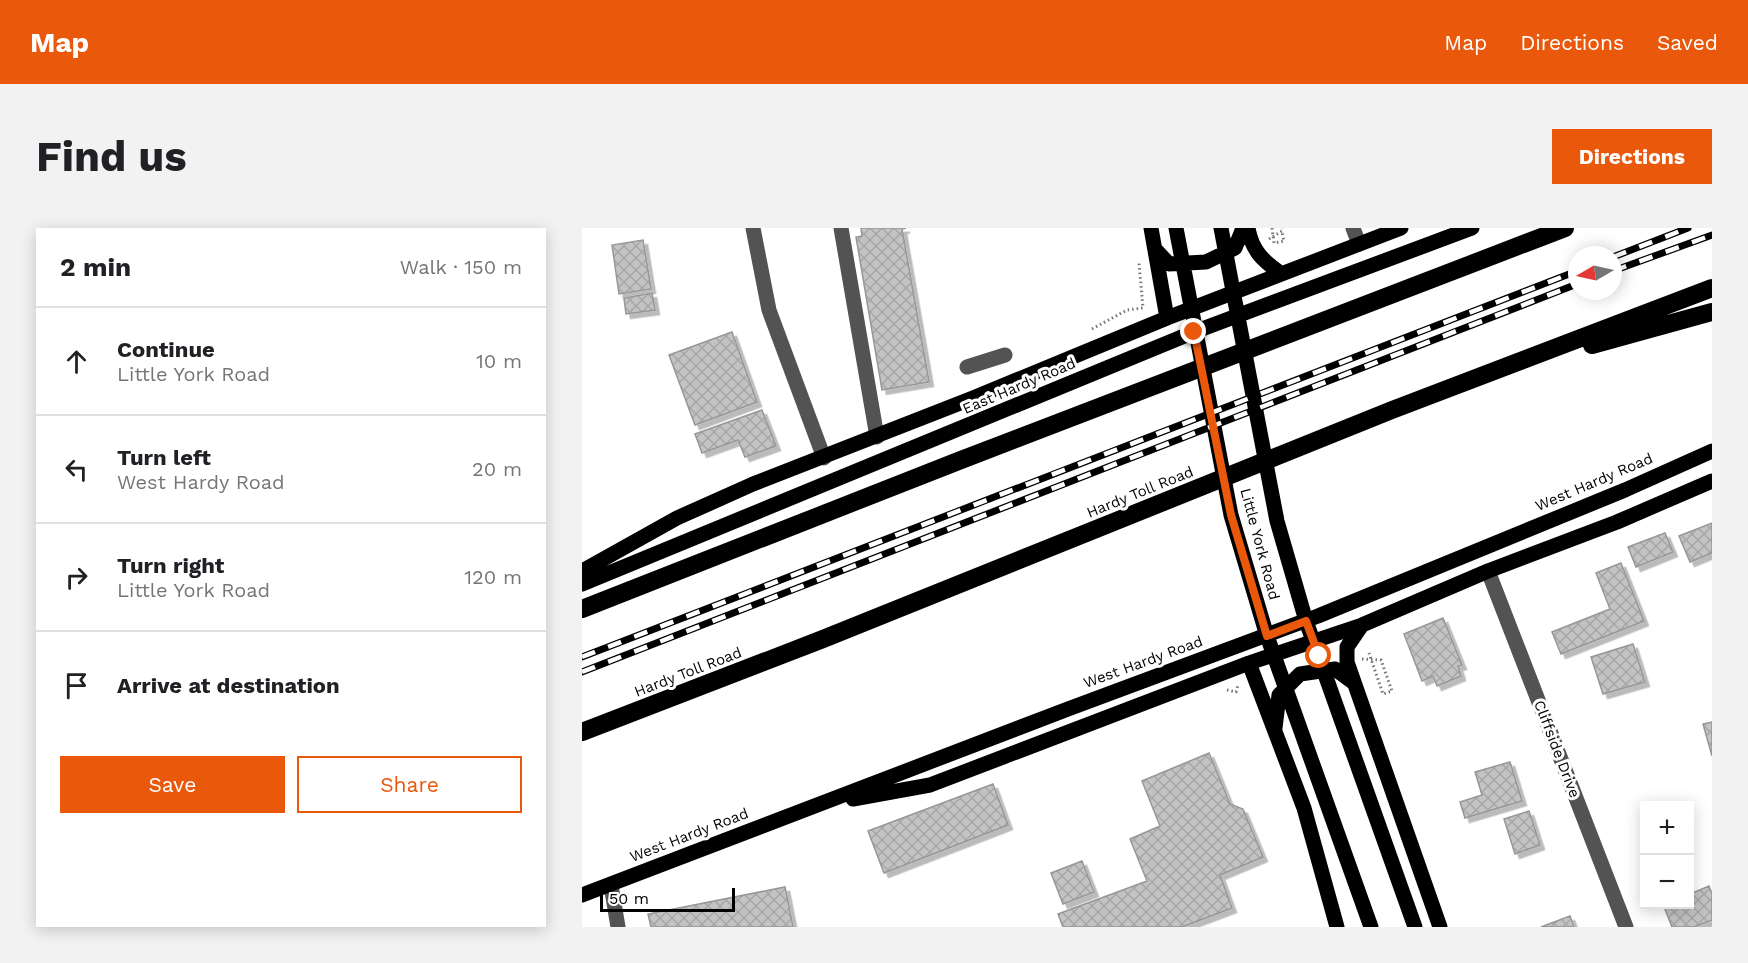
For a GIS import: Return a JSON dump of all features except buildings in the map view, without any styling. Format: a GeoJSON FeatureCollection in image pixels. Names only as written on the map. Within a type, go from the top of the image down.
{"type":"FeatureCollection","features":[{"type":"Feature","properties":{"kind":"highway"},"geometry":{"type":"LineString","coordinates":[[582,609],[961,460],[1565,228]]}},
{"type":"Feature","properties":{"kind":"highway","name":"Hardy Toll Road"},"geometry":{"type":"LineString","coordinates":[[582,732],[1480,377],[1712,288]]}},
{"type":"Feature","properties":{"kind":"highway"},"geometry":{"type":"LineString","coordinates":[[1480,377],[1712,312]]}},
{"type":"Feature","properties":{"kind":"main road"},"geometry":{"type":"LineString","coordinates":[[1151,228],[1167,318]]}},
{"type":"Feature","properties":{"kind":"main road","name":"Little York Road"},"geometry":{"type":"LineString","coordinates":[[1176,228],[1194,332],[1231,515],[1267,636],[1371,927]]}},
{"type":"Feature","properties":{"kind":"main road","name":"Little York Road"},"geometry":{"type":"LineString","coordinates":[[1221,228],[1277,521],[1306,621],[1415,927]]}},
{"type":"Feature","properties":{"kind":"main road"},"geometry":{"type":"LineString","coordinates":[[1155,249],[1169,264],[1206,262],[1235,248],[1243,228]]}},
{"type":"Feature","properties":{"kind":"main road"},"geometry":{"type":"LineString","coordinates":[[1248,228],[1251,245],[1264,262],[1282,274]]}},
{"type":"Feature","properties":{"kind":"main road"},"geometry":{"type":"LineString","coordinates":[[582,571],[677,518],[753,484],[877,437],[1167,318],[1401,228]]}},
{"type":"Feature","properties":{"kind":"main road","name":"East Hardy Road"},"geometry":{"type":"LineString","coordinates":[[582,585],[1194,332],[1472,228]]}},
{"type":"Feature","properties":{"kind":"main road","name":"West Hardy Road"},"geometry":{"type":"LineString","coordinates":[[582,896],[1068,709],[1306,621],[1625,490],[1712,450]]}},
{"type":"Feature","properties":{"kind":"main road"},"geometry":{"type":"LineString","coordinates":[[813,806],[930,785],[1249,663],[1362,625],[1488,571],[1617,522],[1712,481]]}},
{"type":"Feature","properties":{"kind":"main road"},"geometry":{"type":"LineString","coordinates":[[1362,625],[1347,647],[1347,662],[1440,927]]}},
{"type":"Feature","properties":{"kind":"main road"},"geometry":{"type":"LineString","coordinates":[[1249,663],[1304,808],[1337,927]]}},
{"type":"Feature","properties":{"kind":"main road"},"geometry":{"type":"LineString","coordinates":[[1275,732],[1279,695],[1300,674],[1335,669],[1354,683]]}},
{"type":"Feature","properties":{"kind":"street"},"geometry":{"type":"LineString","coordinates":[[753,228],[770,310],[824,458]]}},
{"type":"Feature","properties":{"kind":"street"},"geometry":{"type":"LineString","coordinates":[[841,228],[877,437]]}},
{"type":"Feature","properties":{"kind":"street"},"geometry":{"type":"LineString","coordinates":[[1353,228],[1359,244]]}},
{"type":"Feature","properties":{"kind":"street"},"geometry":{"type":"LineString","coordinates":[[968,367],[1005,356]]}},
{"type":"Feature","properties":{"kind":"street","name":"Cliffside Drive"},"geometry":{"type":"LineString","coordinates":[[1488,571],[1626,927]]}},
{"type":"Feature","properties":{"kind":"street"},"geometry":{"type":"LineString","coordinates":[[611,885],[618,927]]}},
{"type":"Feature","properties":{"kind":"path"},"geometry":{"type":"LineString","coordinates":[[1269,240],[1273,239],[1272,228]]}},
{"type":"Feature","properties":{"kind":"path"},"geometry":{"type":"LineString","coordinates":[[1272,228],[1274,243],[1284,241],[1282,228]]}},
{"type":"Feature","properties":{"kind":"path"},"geometry":{"type":"LineString","coordinates":[[1278,232],[1282,231],[1282,228]]}},
{"type":"Feature","properties":{"kind":"path"},"geometry":{"type":"LineString","coordinates":[[1088,332],[1126,310],[1143,308],[1139,262]]}},
{"type":"Feature","properties":{"kind":"path"},"geometry":{"type":"LineString","coordinates":[[1369,653],[1383,694],[1392,691],[1381,660],[1377,661]]}},
{"type":"Feature","properties":{"kind":"path"},"geometry":{"type":"LineString","coordinates":[[1224,689],[1236,692],[1238,685]]}},
{"type":"Feature","properties":{"kind":"railway"},"geometry":{"type":"LineString","coordinates":[[1622,254],[1688,228]]}},
{"type":"Feature","properties":{"kind":"railway"},"geometry":{"type":"LineString","coordinates":[[1622,268],[1712,235]]}},
{"type":"Feature","properties":{"kind":"railway"},"geometry":{"type":"LineString","coordinates":[[582,657],[1568,274]]}},
{"type":"Feature","properties":{"kind":"railway"},"geometry":{"type":"LineString","coordinates":[[582,672],[1568,288]]}},
{"type":"Feature","properties":{"kind":"route"},"geometry":{"type":"LineString","coordinates":[[1194,332],[1231,515],[1267,636],[1306,621],[1319,656]]}}]}
